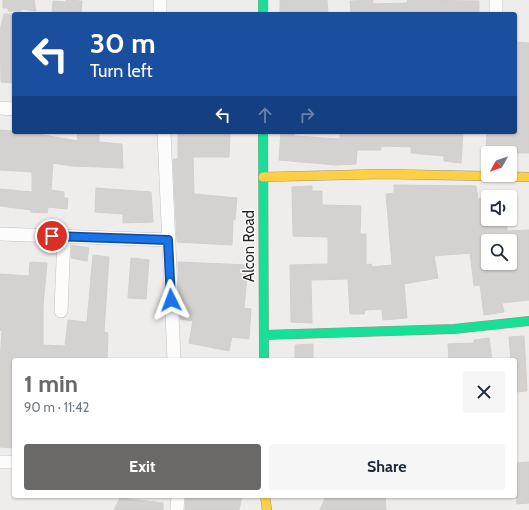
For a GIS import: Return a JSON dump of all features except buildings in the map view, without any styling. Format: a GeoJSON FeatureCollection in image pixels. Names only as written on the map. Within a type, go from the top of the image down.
{"type":"FeatureCollection","features":[{"type":"Feature","properties":{"kind":"street"},"geometry":{"type":"LineString","coordinates":[[160,0],[160,12]]}},
{"type":"Feature","properties":{"kind":"street"},"geometry":{"type":"LineString","coordinates":[[263,0],[263,12]]}},
{"type":"Feature","properties":{"kind":"street"},"geometry":{"type":"LineString","coordinates":[[496,0],[496,12]]}},
{"type":"Feature","properties":{"kind":"street"},"geometry":{"type":"LineString","coordinates":[[0,108],[12,109]]}},
{"type":"Feature","properties":{"kind":"street"},"geometry":{"type":"LineString","coordinates":[[164,134],[174,358]]}},
{"type":"Feature","properties":{"kind":"street","name":"Alcon Road"},"geometry":{"type":"LineString","coordinates":[[263,134],[264,358]]}},
{"type":"Feature","properties":{"kind":"street"},"geometry":{"type":"LineString","coordinates":[[263,177],[383,174],[529,177]]}},
{"type":"Feature","properties":{"kind":"street"},"geometry":{"type":"LineString","coordinates":[[0,234],[168,240]]}},
{"type":"Feature","properties":{"kind":"street"},"geometry":{"type":"LineString","coordinates":[[61,311],[64,237]]}},
{"type":"Feature","properties":{"kind":"street"},"geometry":{"type":"LineString","coordinates":[[264,335],[334,334],[454,329],[529,321]]}},
{"type":"Feature","properties":{"kind":"street"},"geometry":{"type":"LineString","coordinates":[[0,462],[12,462]]}},
{"type":"Feature","properties":{"kind":"street"},"geometry":{"type":"LineString","coordinates":[[177,510],[178,498]]}},
{"type":"Feature","properties":{"kind":"street"},"geometry":{"type":"LineString","coordinates":[[263,510],[266,502]]}},
{"type":"Feature","properties":{"kind":"traffic: fast"},"geometry":{"type":"LineString","coordinates":[[263,0],[263,12]]}},
{"type":"Feature","properties":{"kind":"traffic: fast"},"geometry":{"type":"LineString","coordinates":[[263,134],[264,358]]}},
{"type":"Feature","properties":{"kind":"traffic: fast"},"geometry":{"type":"LineString","coordinates":[[264,335],[454,329],[529,321]]}},
{"type":"Feature","properties":{"kind":"traffic: slow"},"geometry":{"type":"LineString","coordinates":[[263,177],[383,174],[529,177]]}},
{"type":"Feature","properties":{"kind":"traffic: slow"},"geometry":{"type":"LineString","coordinates":[[265,498],[267,510]]}},
{"type":"Feature","properties":{"kind":"route"},"geometry":{"type":"LineString","coordinates":[[52,236],[168,240],[171,300]]}}]}
